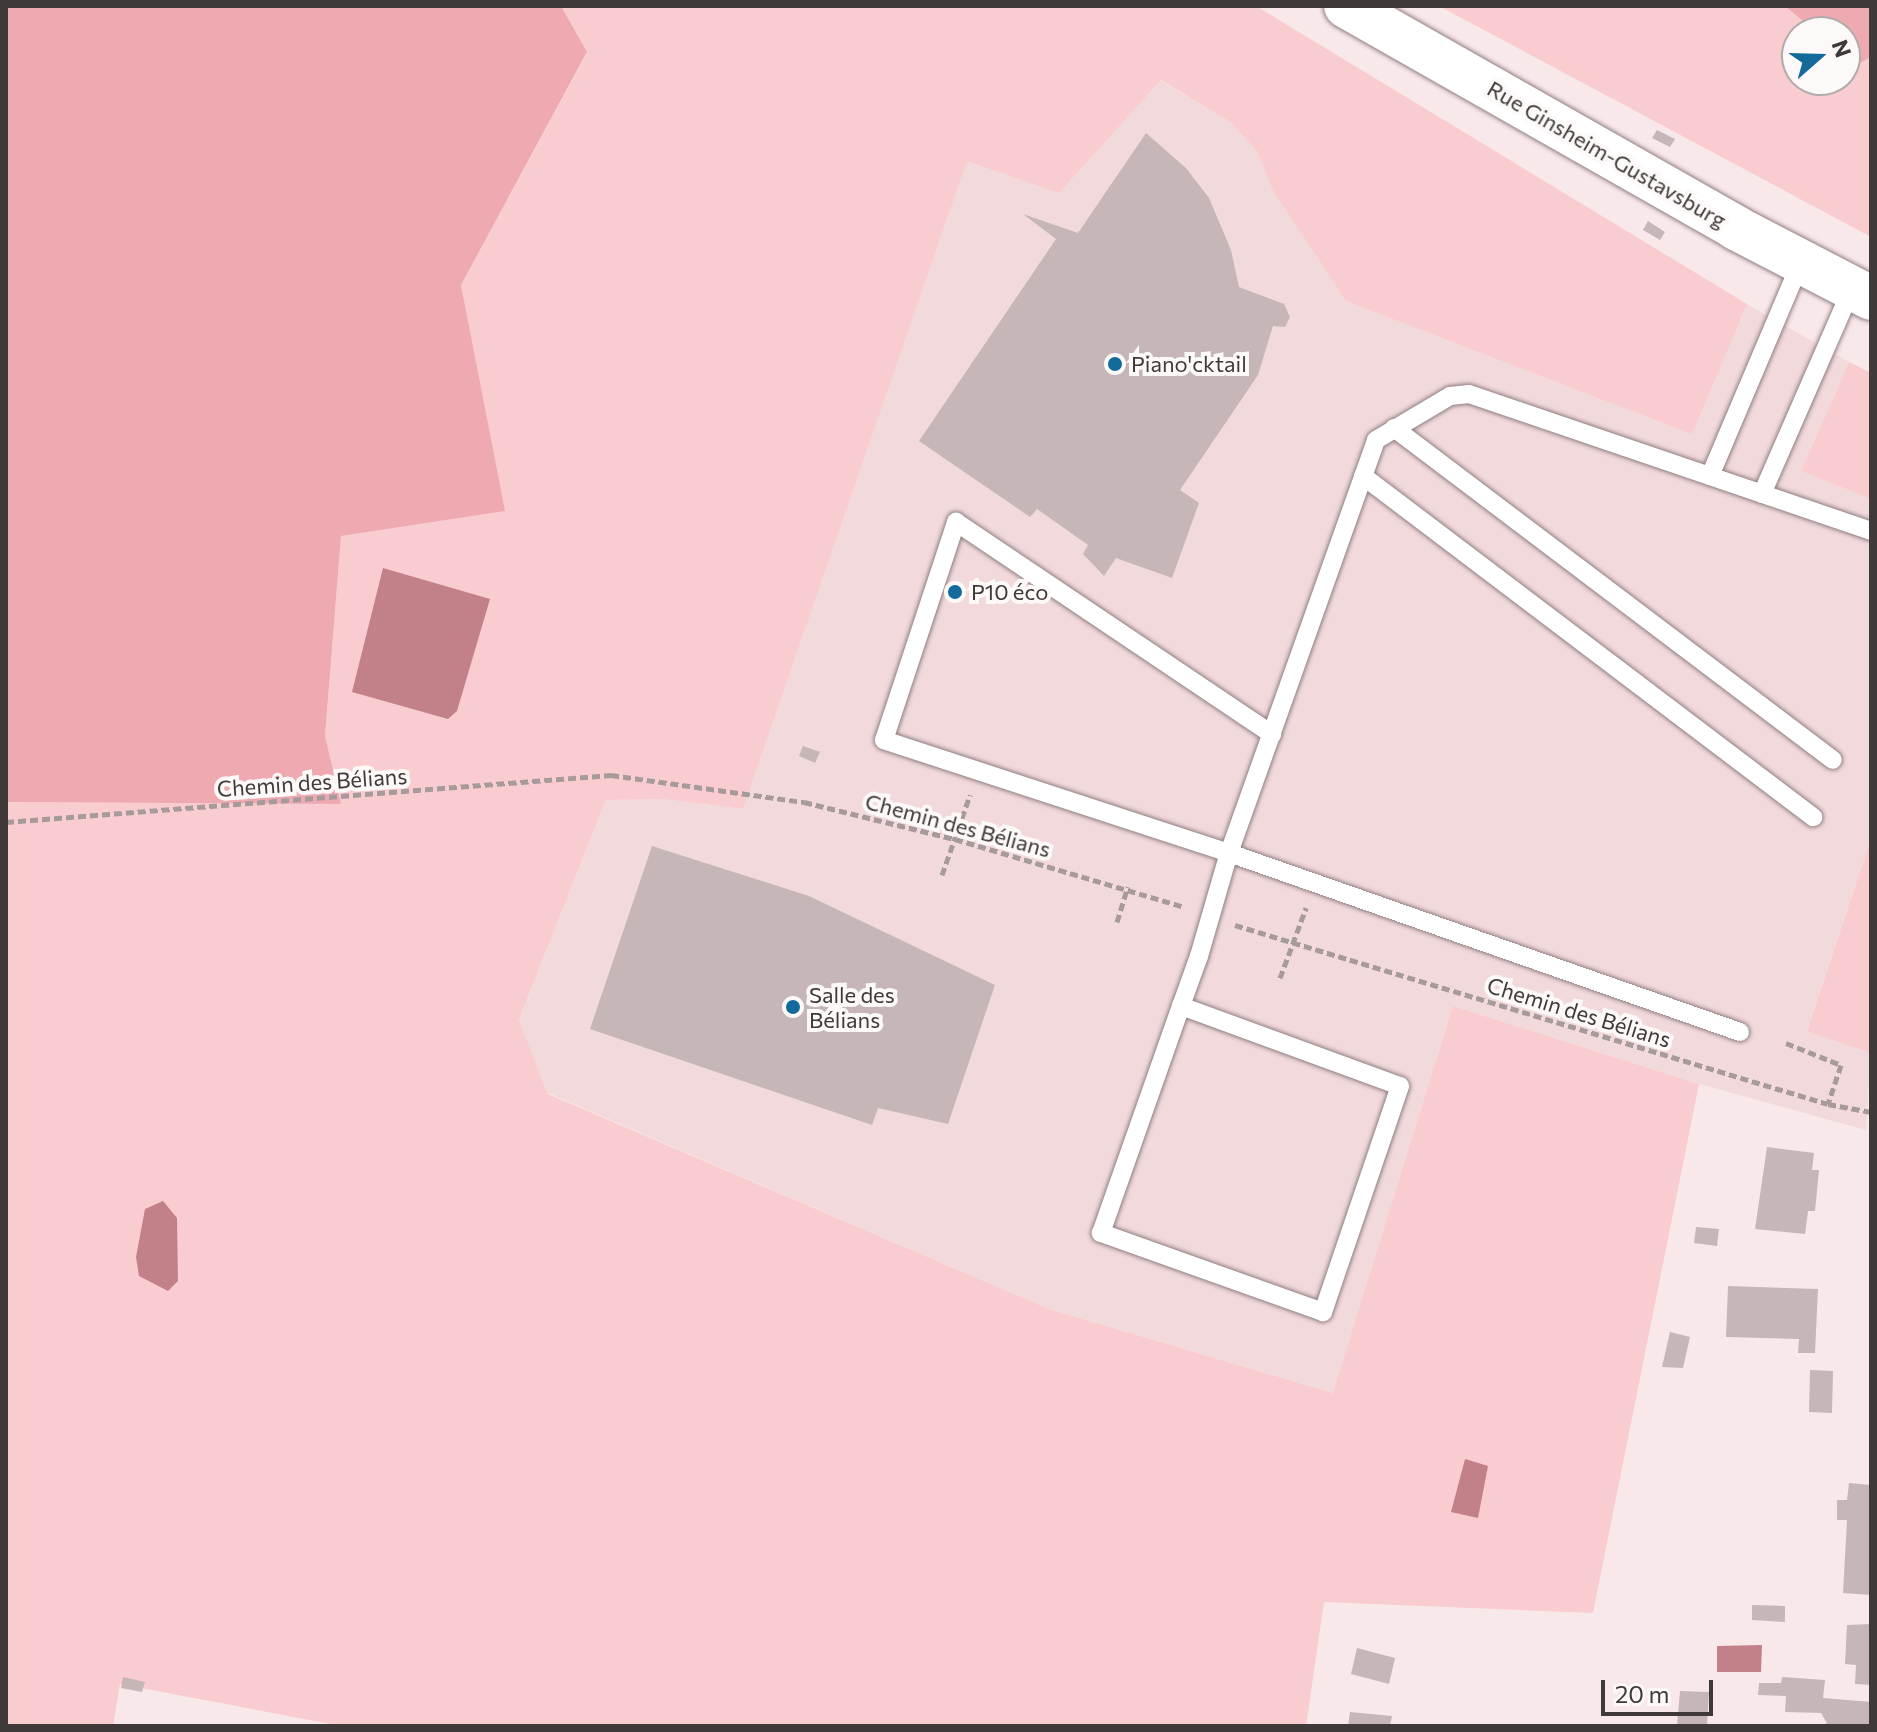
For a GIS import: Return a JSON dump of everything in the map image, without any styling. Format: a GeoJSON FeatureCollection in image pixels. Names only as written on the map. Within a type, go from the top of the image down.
{"type":"FeatureCollection","features":[{"type":"Feature","properties":{"kind":"street","name":"Rue Ginsheim-Gustavsburg"},"geometry":{"type":"LineString","coordinates":[[1346,6],[1801,262],[1862,293]]}},
{"type":"Feature","properties":{"kind":"lane"},"geometry":{"type":"LineString","coordinates":[[1710,476],[1801,262]]}},
{"type":"Feature","properties":{"kind":"lane"},"geometry":{"type":"LineString","coordinates":[[1762,494],[1862,293]]}},
{"type":"Feature","properties":{"kind":"lane"},"geometry":{"type":"LineString","coordinates":[[1181,1006],[1400,1086],[1323,1312],[1101,1233],[1211,917],[1229,853],[1376,440],[1450,396],[1469,394],[1871,531]]}},
{"type":"Feature","properties":{"kind":"lane"},"geometry":{"type":"LineString","coordinates":[[1394,428],[1833,760]]}},
{"type":"Feature","properties":{"kind":"lane"},"geometry":{"type":"LineString","coordinates":[[1363,476],[1813,817]]}},
{"type":"Feature","properties":{"kind":"lane"},"geometry":{"type":"LineString","coordinates":[[1272,734],[956,522],[884,740],[1229,853],[1740,1032]]}},
{"type":"Feature","properties":{"kind":"path"},"geometry":{"type":"LineString","coordinates":[[942,875],[978,771]]}},
{"type":"Feature","properties":{"kind":"path","name":"Chemin des Bélians"},"geometry":{"type":"LineString","coordinates":[[6,822],[611,775],[804,802],[955,839],[1128,887],[1292,942],[1828,1104],[1871,1112]]}},
{"type":"Feature","properties":{"kind":"path"},"geometry":{"type":"LineString","coordinates":[[1280,978],[1316,884]]}},
{"type":"Feature","properties":{"kind":"path"},"geometry":{"type":"LineString","coordinates":[[1117,922],[1128,887]]}},
{"type":"Feature","properties":{"kind":"path"},"geometry":{"type":"LineString","coordinates":[[1786,1043],[1841,1065],[1828,1104]]}},
{"type":"Feature","properties":{"kind":"shaded area"},"geometry":{"type":"Polygon","coordinates":[[[6,6],[561,6],[587,52],[461,285],[505,511],[341,536],[325,736],[341,804],[6,802],[6,6]]]}},
{"type":"Feature","properties":{"kind":"shaded area"},"geometry":{"type":"Polygon","coordinates":[[[561,6],[1256,6],[1747,304],[1692,434],[1346,301],[1273,191],[1257,151],[1230,122],[1161,80],[1059,193],[967,161],[743,809],[662,799],[606,800],[519,1020],[548,1094],[1049,1309],[1333,1393],[1453,1006],[1699,1084],[1593,1613],[1324,1602],[1306,1726],[341,1726],[120,1684],[113,1726],[6,1726],[6,802],[340,804],[325,736],[341,536],[504,511],[461,285],[587,53],[561,6]]]}},
{"type":"Feature","properties":{"kind":"shaded area"},"geometry":{"type":"Polygon","coordinates":[[[1439,6],[1785,6],[1797,16],[1781,16],[1781,96],[1861,96],[1861,63],[1871,57],[1871,237],[1439,6]]]}},
{"type":"Feature","properties":{"kind":"shaded area"},"geometry":{"type":"Polygon","coordinates":[[[1785,6],[1871,6],[1871,57],[1861,63],[1861,16],[1797,16],[1785,6]]]}},
{"type":"Feature","properties":{"kind":"shaded area"},"geometry":{"type":"Polygon","coordinates":[[[1160,80],[1230,122],[1257,151],[1273,191],[1346,301],[1691,433],[1747,304],[1849,362],[1801,471],[1871,499],[1871,838],[1807,1030],[1871,1053],[1866,1130],[1699,1084],[1453,1006],[1334,1393],[1049,1309],[548,1093],[519,1021],[606,800],[662,799],[743,809],[967,160],[1059,193],[1160,80]]]}},
{"type":"Feature","properties":{"kind":"shaded area"},"geometry":{"type":"Polygon","coordinates":[[[1849,362],[1871,373],[1871,499],[1801,471],[1849,362]]]}},
{"type":"Feature","properties":{"kind":"shaded area"},"geometry":{"type":"Polygon","coordinates":[[[383,568],[490,599],[457,711],[448,719],[352,692],[383,568]]]}},
{"type":"Feature","properties":{"kind":"shaded area"},"geometry":{"type":"Polygon","coordinates":[[[1871,838],[1871,1053],[1807,1031],[1871,838]]]}},
{"type":"Feature","properties":{"kind":"shaded area"},"geometry":{"type":"Polygon","coordinates":[[[163,1201],[177,1218],[178,1281],[168,1291],[139,1276],[136,1257],[145,1209],[163,1201]]]}},
{"type":"Feature","properties":{"kind":"shaded area"},"geometry":{"type":"Polygon","coordinates":[[[1465,1459],[1488,1466],[1478,1518],[1451,1512],[1465,1459]]]}},
{"type":"Feature","properties":{"kind":"shaded area"},"geometry":{"type":"Polygon","coordinates":[[[1762,1645],[1761,1672],[1717,1672],[1717,1646],[1762,1645]]]}},
{"type":"Feature","properties":{"kind":"building"},"geometry":{"type":"Polygon","coordinates":[[[1657,130],[1675,139],[1670,147],[1652,138],[1657,130]]]}},
{"type":"Feature","properties":{"kind":"building","name":"Piano'cktail"},"geometry":{"type":"Polygon","coordinates":[[[1146,133],[1186,168],[1209,198],[1231,250],[1239,287],[1284,304],[1290,317],[1285,327],[1273,326],[1258,375],[1180,490],[1199,503],[1172,578],[1116,558],[1104,576],[1083,554],[1088,545],[1037,509],[1030,517],[919,441],[1056,239],[1023,214],[1078,233],[1146,133]]]}},
{"type":"Feature","properties":{"kind":"building"},"geometry":{"type":"Polygon","coordinates":[[[1648,221],[1665,232],[1660,240],[1643,230],[1648,221]]]}},
{"type":"Feature","properties":{"kind":"building"},"geometry":{"type":"Polygon","coordinates":[[[803,746],[820,752],[815,763],[799,756],[803,746]]]}},
{"type":"Feature","properties":{"kind":"building","name":"Salle des Bélians"},"geometry":{"type":"Polygon","coordinates":[[[652,846],[809,896],[995,985],[948,1124],[878,1108],[872,1125],[590,1029],[652,846]]]}},
{"type":"Feature","properties":{"kind":"building"},"geometry":{"type":"Polygon","coordinates":[[[1767,1147],[1814,1153],[1812,1170],[1819,1170],[1815,1211],[1808,1211],[1805,1234],[1755,1229],[1767,1147]]]}},
{"type":"Feature","properties":{"kind":"building"},"geometry":{"type":"Polygon","coordinates":[[[1696,1227],[1719,1229],[1717,1246],[1694,1243],[1696,1227]]]}},
{"type":"Feature","properties":{"kind":"building"},"geometry":{"type":"Polygon","coordinates":[[[1728,1286],[1818,1289],[1815,1353],[1798,1353],[1799,1339],[1726,1337],[1728,1286]]]}},
{"type":"Feature","properties":{"kind":"building"},"geometry":{"type":"Polygon","coordinates":[[[1670,1332],[1690,1337],[1683,1368],[1662,1367],[1670,1332]]]}},
{"type":"Feature","properties":{"kind":"building"},"geometry":{"type":"Polygon","coordinates":[[[1810,1370],[1833,1371],[1832,1413],[1809,1412],[1810,1370]]]}},
{"type":"Feature","properties":{"kind":"building"},"geometry":{"type":"Polygon","coordinates":[[[1849,1483],[1871,1485],[1871,1595],[1843,1593],[1847,1520],[1837,1520],[1837,1500],[1847,1500],[1849,1483]]]}},
{"type":"Feature","properties":{"kind":"building"},"geometry":{"type":"Polygon","coordinates":[[[1752,1605],[1785,1606],[1785,1622],[1752,1620],[1752,1605]]]}},
{"type":"Feature","properties":{"kind":"building"},"geometry":{"type":"Polygon","coordinates":[[[1871,1624],[1871,1685],[1855,1684],[1856,1665],[1845,1664],[1847,1625],[1871,1624]]]}},
{"type":"Feature","properties":{"kind":"building"},"geometry":{"type":"Polygon","coordinates":[[[1357,1648],[1395,1658],[1389,1684],[1351,1674],[1357,1648]]]}},
{"type":"Feature","properties":{"kind":"building"},"geometry":{"type":"Polygon","coordinates":[[[123,1677],[145,1682],[142,1692],[121,1688],[123,1677]]]}},
{"type":"Feature","properties":{"kind":"building"},"geometry":{"type":"Polygon","coordinates":[[[1782,1677],[1825,1680],[1823,1698],[1871,1702],[1871,1726],[1822,1726],[1827,1723],[1821,1713],[1785,1712],[1786,1696],[1758,1695],[1759,1683],[1781,1683],[1782,1677]]]}},
{"type":"Feature","properties":{"kind":"building"},"geometry":{"type":"Polygon","coordinates":[[[1680,1691],[1709,1692],[1707,1726],[1677,1726],[1680,1691]]]}},
{"type":"Feature","properties":{"kind":"building"},"geometry":{"type":"Polygon","coordinates":[[[1350,1712],[1392,1716],[1390,1726],[1348,1726],[1350,1712]]]}},
{"type":"Feature","properties":{"kind":"place","name":"Piano'cktail"},"geometry":{"type":"Point","coordinates":[1115,364]}},
{"type":"Feature","properties":{"kind":"place","name":"P10 éco"},"geometry":{"type":"Point","coordinates":[955,592]}},
{"type":"Feature","properties":{"kind":"place","name":"Salle des Bélians"},"geometry":{"type":"Point","coordinates":[793,1007]}}]}
